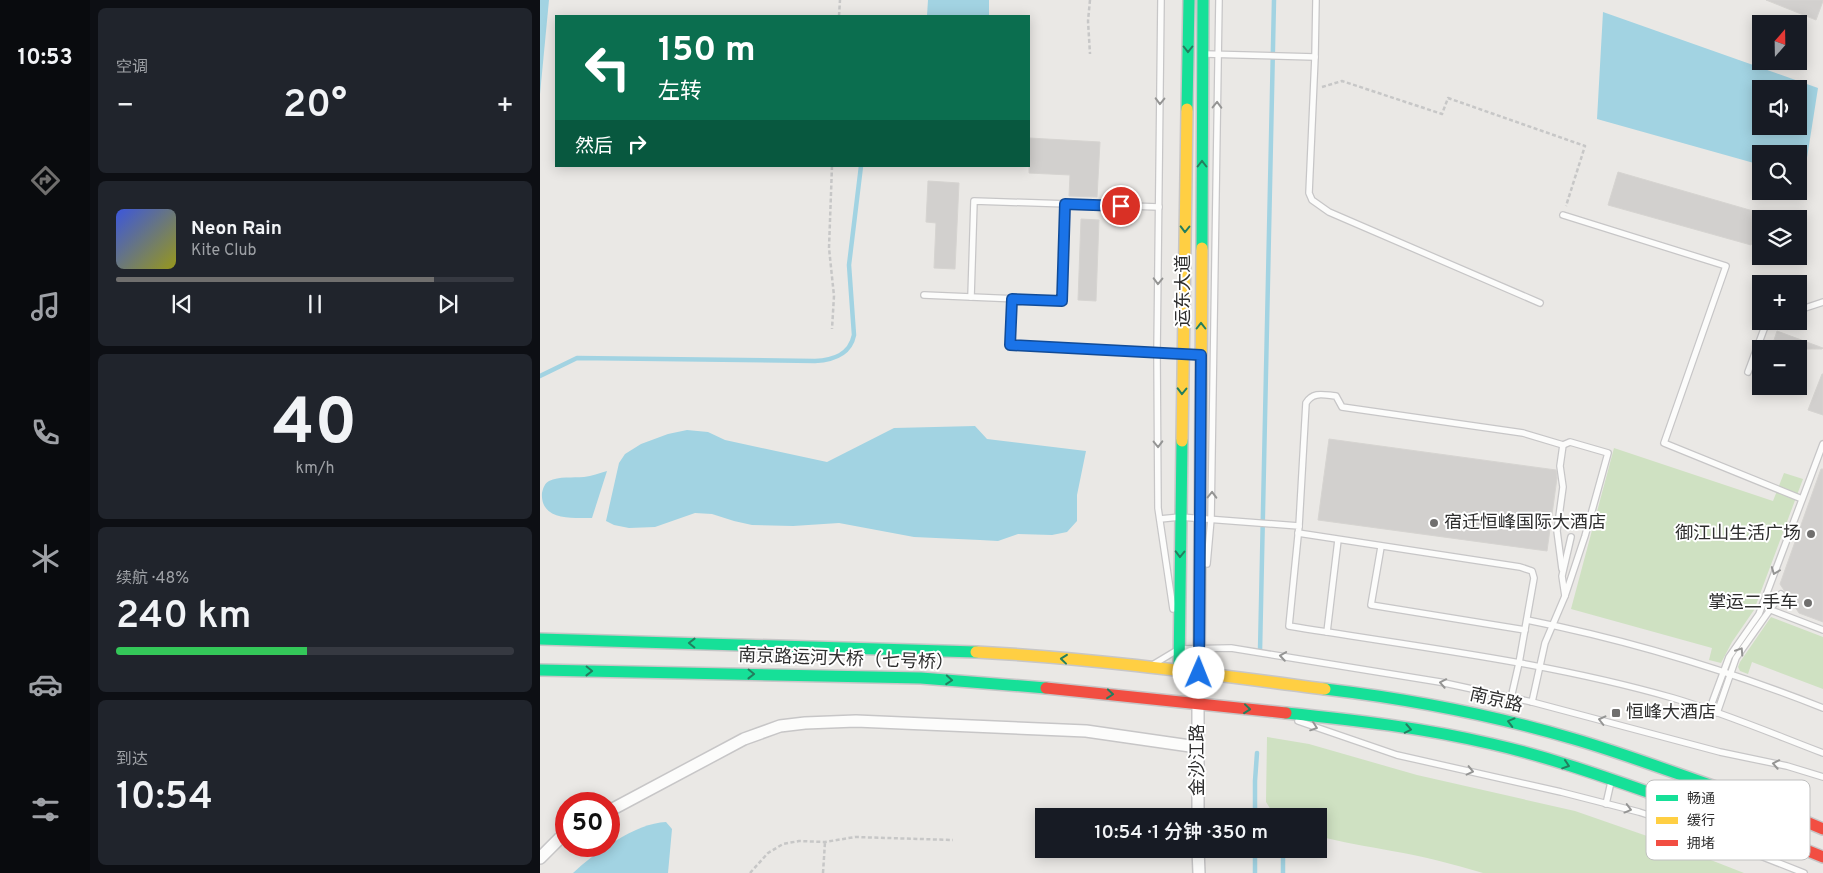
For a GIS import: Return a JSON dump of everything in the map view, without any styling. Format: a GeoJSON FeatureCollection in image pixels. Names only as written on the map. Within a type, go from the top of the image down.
{"type":"FeatureCollection","features":[{"type":"Feature","properties":{"kind":"main road","name":"运东大道"},"geometry":{"type":"LineString","coordinates":[[1179,671],[1189,0]]}},
{"type":"Feature","properties":{"kind":"main road","name":"运东大道"},"geometry":{"type":"LineString","coordinates":[[1199,673],[1206,519],[1201,355],[1203,0]]}},
{"type":"Feature","properties":{"kind":"main road","name":"南京路运河大桥（七号桥）"},"geometry":{"type":"LineString","coordinates":[[540,639],[911,649],[1016,654],[1148,668]]}},
{"type":"Feature","properties":{"kind":"main road","name":"南京路"},"geometry":{"type":"LineString","coordinates":[[1148,668],[1383,696],[1496,718],[1575,739],[1695,780]]}},
{"type":"Feature","properties":{"kind":"main road","name":"南京路运河大桥（七号桥）"},"geometry":{"type":"LineString","coordinates":[[540,670],[921,678],[1016,685],[1198,703]]}},
{"type":"Feature","properties":{"kind":"main road"},"geometry":{"type":"LineString","coordinates":[[1198,703],[1380,723],[1492,744],[1563,763],[1646,792]]}},
{"type":"Feature","properties":{"kind":"main road","name":"南京路"},"geometry":{"type":"LineString","coordinates":[[1810,823],[1823,829]]}},
{"type":"Feature","properties":{"kind":"main road"},"geometry":{"type":"LineString","coordinates":[[1810,852],[1823,857]]}},
{"type":"Feature","properties":{"kind":"street","name":"金沙江路"},"geometry":{"type":"LineString","coordinates":[[1198,703],[1198,808]]}},
{"type":"Feature","properties":{"kind":"street"},"geometry":{"type":"LineString","coordinates":[[620,805],[744,739],[780,726],[806,723],[856,721],[1086,731],[1197,747]]}},
{"type":"Feature","properties":{"kind":"street"},"geometry":{"type":"LineString","coordinates":[[540,858],[555,843]]}},
{"type":"Feature","properties":{"kind":"street"},"geometry":{"type":"LineString","coordinates":[[1198,858],[1199,873]]}},
{"type":"Feature","properties":{"kind":"lane"},"geometry":{"type":"LineString","coordinates":[[1161,0],[1156,353],[1158,508],[1179,650]]}},
{"type":"Feature","properties":{"kind":"lane"},"geometry":{"type":"LineString","coordinates":[[1206,519],[1219,0]]}},
{"type":"Feature","properties":{"kind":"lane"},"geometry":{"type":"LineString","coordinates":[[1316,0],[1309,193],[1312,200],[1329,212],[1540,303]]}},
{"type":"Feature","properties":{"kind":"lane"},"geometry":{"type":"LineString","coordinates":[[1203,54],[1315,57]]}},
{"type":"Feature","properties":{"kind":"lane"},"geometry":{"type":"LineString","coordinates":[[971,297],[974,201],[1159,207]]}},
{"type":"Feature","properties":{"kind":"lane"},"geometry":{"type":"LineString","coordinates":[[924,295],[1062,301],[1065,204]]}},
{"type":"Feature","properties":{"kind":"lane"},"geometry":{"type":"LineString","coordinates":[[1563,215],[1726,266],[1664,442],[1802,500]]}},
{"type":"Feature","properties":{"kind":"lane"},"geometry":{"type":"LineString","coordinates":[[1012,299],[1010,345],[1201,355]]}},
{"type":"Feature","properties":{"kind":"lane"},"geometry":{"type":"LineString","coordinates":[[1807,308],[1822,303]]}},
{"type":"Feature","properties":{"kind":"lane"},"geometry":{"type":"LineString","coordinates":[[1748,372],[1764,330]]}},
{"type":"Feature","properties":{"kind":"lane"},"geometry":{"type":"LineString","coordinates":[[1532,702],[1539,666],[1585,536],[1608,452],[1570,442],[1563,445],[1523,433],[1342,408],[1336,396],[1316,394],[1309,397],[1306,403],[1299,526],[1289,626],[1539,666],[1673,698],[1823,753]]}},
{"type":"Feature","properties":{"kind":"lane"},"geometry":{"type":"LineString","coordinates":[[1709,711],[1733,650],[1759,614],[1823,444]]}},
{"type":"Feature","properties":{"kind":"lane"},"geometry":{"type":"LineString","coordinates":[[1563,445],[1560,466],[1563,486],[1557,531],[1565,596]]}},
{"type":"Feature","properties":{"kind":"lane"},"geometry":{"type":"LineString","coordinates":[[1160,519],[1180,517],[1299,526]]}},
{"type":"Feature","properties":{"kind":"lane"},"geometry":{"type":"LineString","coordinates":[[1298,533],[1526,568],[1532,571],[1534,578],[1511,698]]}},
{"type":"Feature","properties":{"kind":"lane"},"geometry":{"type":"LineString","coordinates":[[1562,576],[1571,537]]}},
{"type":"Feature","properties":{"kind":"lane"},"geometry":{"type":"LineString","coordinates":[[1327,632],[1338,540]]}},
{"type":"Feature","properties":{"kind":"lane"},"geometry":{"type":"LineString","coordinates":[[1381,546],[1371,605],[1525,630]]}},
{"type":"Feature","properties":{"kind":"lane"},"geometry":{"type":"LineString","coordinates":[[1717,713],[1730,674],[1741,650],[1781,594]]}},
{"type":"Feature","properties":{"kind":"lane"},"geometry":{"type":"LineString","coordinates":[[1770,610],[1823,630]]}},
{"type":"Feature","properties":{"kind":"lane"},"geometry":{"type":"LineString","coordinates":[[1527,620],[1652,649],[1730,674],[1823,708]]}},
{"type":"Feature","properties":{"kind":"lane"},"geometry":{"type":"LineString","coordinates":[[1148,668],[1179,650],[1199,648],[1240,649],[1440,682],[1532,702],[1720,752],[1793,767],[1823,777]]}},
{"type":"Feature","properties":{"kind":"lane"},"geometry":{"type":"LineString","coordinates":[[1268,711],[1397,755],[1606,804],[1646,816]]}},
{"type":"Feature","properties":{"kind":"lane"},"geometry":{"type":"LineString","coordinates":[[1606,804],[1612,780]]}},
{"type":"Feature","properties":{"kind":"lane"},"geometry":{"type":"LineString","coordinates":[[1771,860],[1804,873]]}},
{"type":"Feature","properties":{"kind":"path"},"geometry":{"type":"LineString","coordinates":[[839,15],[840,0]]}},
{"type":"Feature","properties":{"kind":"path"},"geometry":{"type":"LineString","coordinates":[[1090,0],[1088,22],[1090,54]]}},
{"type":"Feature","properties":{"kind":"path"},"geometry":{"type":"LineString","coordinates":[[1314,89],[1342,81],[1442,114],[1448,98],[1585,146],[1563,215]]}},
{"type":"Feature","properties":{"kind":"path"},"geometry":{"type":"LineString","coordinates":[[832,167],[829,248],[834,296],[832,328]]}},
{"type":"Feature","properties":{"kind":"path"},"geometry":{"type":"LineString","coordinates":[[750,873],[768,853],[783,844],[799,840],[825,842],[855,836],[953,840]]}},
{"type":"Feature","properties":{"kind":"path"},"geometry":{"type":"LineString","coordinates":[[823,873],[825,842]]}},
{"type":"Feature","properties":{"kind":"green space"},"geometry":{"type":"Polygon","coordinates":[[[1614,448],[1773,501],[1784,473],[1803,479],[1754,610],[1732,642],[1721,663],[1709,660],[1712,648],[1571,609],[1614,448]]]}},
{"type":"Feature","properties":{"kind":"green space"},"geometry":{"type":"Polygon","coordinates":[[[1771,617],[1823,637],[1823,689],[1752,662],[1748,674],[1740,671],[1738,667],[1740,662],[1771,617]]]}},
{"type":"Feature","properties":{"kind":"green space"},"geometry":{"type":"Polygon","coordinates":[[[1267,737],[1309,744],[1417,775],[1575,811],[1646,836],[1646,860],[1711,860],[1744,873],[1483,873],[1449,863],[1327,838],[1327,808],[1270,808],[1266,802],[1267,737]]]}},
{"type":"Feature","properties":{"kind":"water"},"geometry":{"type":"Polygon","coordinates":[[[540,0],[549,0],[540,94],[540,0]]]}},
{"type":"Feature","properties":{"kind":"water"},"geometry":{"type":"Polygon","coordinates":[[[928,0],[989,0],[989,15],[927,15],[928,0]]]}},
{"type":"Feature","properties":{"kind":"water"},"geometry":{"type":"Polygon","coordinates":[[[1603,12],[1752,65],[1752,70],[1767,70],[1795,80],[1752,80],[1752,135],[1807,135],[1807,84],[1818,88],[1807,158],[1807,145],[1752,145],[1752,162],[1597,119],[1603,12]]]}},
{"type":"Feature","properties":{"kind":"water"},"geometry":{"type":"Polygon","coordinates":[[[975,426],[987,439],[1086,451],[1077,495],[1077,521],[1067,532],[1052,535],[1018,534],[998,541],[914,537],[839,523],[793,526],[752,525],[712,514],[695,513],[655,527],[629,528],[606,521],[619,463],[625,454],[641,444],[668,434],[687,430],[708,432],[725,440],[827,462],[894,428],[975,426]]]}},
{"type":"Feature","properties":{"kind":"water"},"geometry":{"type":"Polygon","coordinates":[[[607,471],[592,518],[559,516],[546,509],[542,493],[544,486],[549,481],[562,478],[587,477],[607,471]]]}},
{"type":"Feature","properties":{"kind":"water"},"geometry":{"type":"Polygon","coordinates":[[[666,822],[672,829],[668,873],[573,873],[592,857],[620,857],[620,838],[654,824],[666,822]]]}},
{"type":"Feature","properties":{"kind":"building"},"geometry":{"type":"Polygon","coordinates":[[[1766,0],[1823,0],[1816,20],[1808,17],[1808,15],[1804,15],[1766,0]]]}},
{"type":"Feature","properties":{"kind":"building"},"geometry":{"type":"Polygon","coordinates":[[[1030,138],[1100,142],[1097,197],[1069,196],[1070,175],[1029,173],[1030,138]]]}},
{"type":"Feature","properties":{"kind":"building"},"geometry":{"type":"Polygon","coordinates":[[[1618,172],[1752,211],[1752,241],[1751,245],[1608,205],[1618,172]]]}},
{"type":"Feature","properties":{"kind":"building"},"geometry":{"type":"Polygon","coordinates":[[[928,181],[959,183],[955,269],[934,268],[936,223],[926,222],[928,181]]]}},
{"type":"Feature","properties":{"kind":"building"},"geometry":{"type":"Polygon","coordinates":[[[1081,219],[1099,220],[1096,301],[1078,300],[1081,219]]]}},
{"type":"Feature","properties":{"kind":"building"},"geometry":{"type":"Polygon","coordinates":[[[1777,331],[1801,340],[1774,340],[1777,331]]]}},
{"type":"Feature","properties":{"kind":"building"},"geometry":{"type":"Polygon","coordinates":[[[1807,342],[1823,348],[1807,349],[1807,342]]]}},
{"type":"Feature","properties":{"kind":"building"},"geometry":{"type":"Polygon","coordinates":[[[1823,374],[1823,415],[1808,410],[1823,374]]]}},
{"type":"Feature","properties":{"kind":"building"},"geometry":{"type":"Polygon","coordinates":[[[1329,439],[1556,470],[1557,478],[1547,551],[1318,520],[1329,439]]]}},
{"type":"Feature","properties":{"kind":"building","name":"御江山生活广场"},"geometry":{"type":"Polygon","coordinates":[[[1821,469],[1823,469],[1823,622],[1799,613],[1780,584],[1821,469]]]}},
{"type":"Feature","properties":{"kind":"waterway"},"geometry":{"type":"LineString","coordinates":[[1260,651],[1274,0]]}},
{"type":"Feature","properties":{"kind":"waterway"},"geometry":{"type":"LineString","coordinates":[[540,376],[577,358],[815,361],[834,358],[845,352],[852,342],[854,335],[849,265],[861,167]]}},
{"type":"Feature","properties":{"kind":"waterway"},"geometry":{"type":"LineString","coordinates":[[1255,808],[1257,753]]}},
{"type":"Feature","properties":{"kind":"waterway"},"geometry":{"type":"LineString","coordinates":[[1255,858],[1255,873]]}},
{"type":"Feature","properties":{"kind":"waterway"},"geometry":{"type":"LineString","coordinates":[[1283,858],[1283,873]]}},
{"type":"Feature","properties":{"kind":"traffic: fast"},"geometry":{"type":"LineString","coordinates":[[1187,109],[1189,0]]}},
{"type":"Feature","properties":{"kind":"traffic: fast"},"geometry":{"type":"LineString","coordinates":[[1202,248],[1203,0]]}},
{"type":"Feature","properties":{"kind":"traffic: fast"},"geometry":{"type":"LineString","coordinates":[[1179,671],[1182,441]]}},
{"type":"Feature","properties":{"kind":"traffic: fast"},"geometry":{"type":"LineString","coordinates":[[540,639],[976,652]]}},
{"type":"Feature","properties":{"kind":"traffic: fast"},"geometry":{"type":"LineString","coordinates":[[540,670],[921,678],[1046,688]]}},
{"type":"Feature","properties":{"kind":"traffic: fast"},"geometry":{"type":"LineString","coordinates":[[1325,689],[1419,703],[1513,722],[1595,745],[1696,780]]}},
{"type":"Feature","properties":{"kind":"traffic: fast"},"geometry":{"type":"LineString","coordinates":[[1286,713],[1389,725],[1441,733],[1492,744],[1565,764],[1646,791]]}},
{"type":"Feature","properties":{"kind":"traffic: slow"},"geometry":{"type":"LineString","coordinates":[[1182,441],[1187,109]]}},
{"type":"Feature","properties":{"kind":"traffic: slow"},"geometry":{"type":"LineString","coordinates":[[1199,673],[1202,248]]}},
{"type":"Feature","properties":{"kind":"traffic: slow"},"geometry":{"type":"LineString","coordinates":[[976,652],[1107,662],[1325,689]]}},
{"type":"Feature","properties":{"kind":"traffic: jam"},"geometry":{"type":"LineString","coordinates":[[1046,688],[1286,713]]}},
{"type":"Feature","properties":{"kind":"traffic: jam"},"geometry":{"type":"LineString","coordinates":[[1810,823],[1823,829]]}},
{"type":"Feature","properties":{"kind":"traffic: jam"},"geometry":{"type":"LineString","coordinates":[[1810,852],[1823,857]]}},
{"type":"Feature","properties":{"kind":"place","name":"宿迁恒峰国际大酒店"},"geometry":{"type":"Point","coordinates":[1434,523]}},
{"type":"Feature","properties":{"kind":"place","name":"御江山生活广场"},"geometry":{"type":"Point","coordinates":[1811,534]}},
{"type":"Feature","properties":{"kind":"place","name":"掌运二手车"},"geometry":{"type":"Point","coordinates":[1808,603]}},
{"type":"Feature","properties":{"kind":"place","name":"恒峰大酒店"},"geometry":{"type":"Point","coordinates":[1616,713]}},
{"type":"Feature","properties":{"kind":"route"},"geometry":{"type":"LineString","coordinates":[[1121,206],[1065,204],[1062,301],[1012,299],[1010,345],[1201,355],[1199,673]]}}]}
